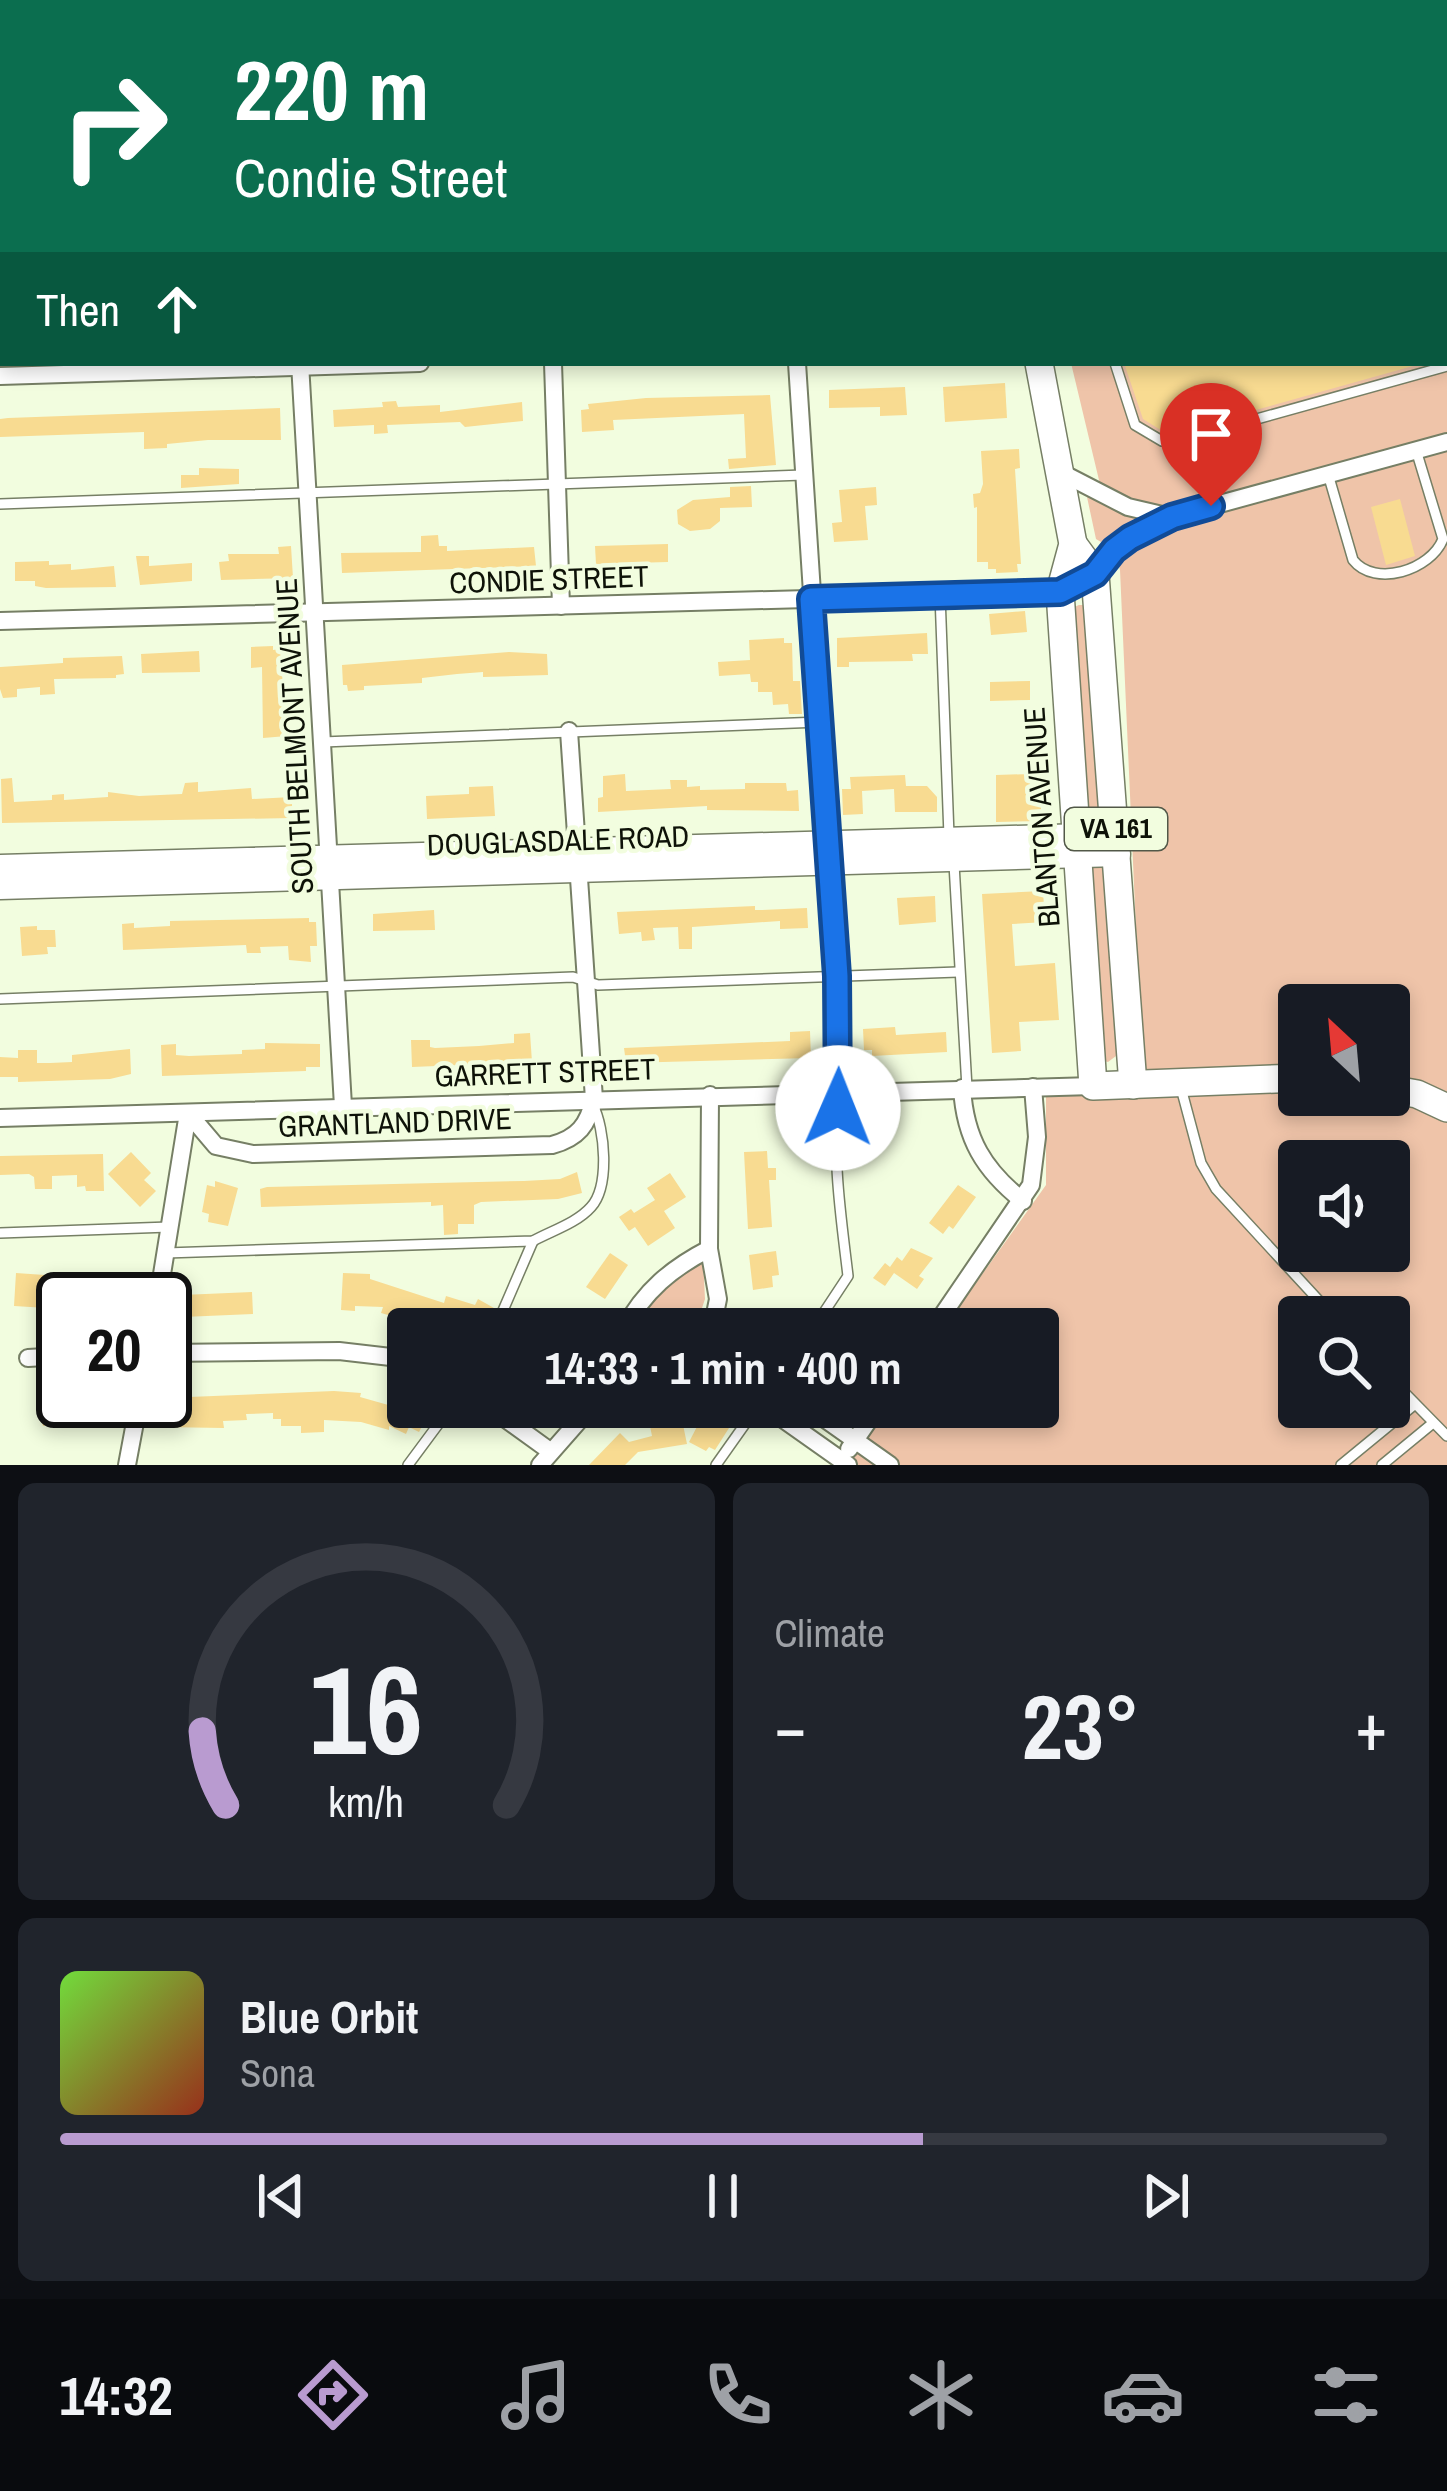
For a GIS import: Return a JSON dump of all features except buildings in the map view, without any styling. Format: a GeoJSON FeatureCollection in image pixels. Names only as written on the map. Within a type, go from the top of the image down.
{"type":"FeatureCollection","features":[{"type":"Feature","properties":{"kind":"main road","name":"BLANTON AVENUE"},"geometry":{"type":"LineString","coordinates":[[1040,366],[1073,544],[1060,592],[1093,1086]]}},
{"type":"Feature","properties":{"kind":"main road","name":"BLANTON AVENUE"},"geometry":{"type":"LineString","coordinates":[[1073,544],[1095,574]]}},
{"type":"Feature","properties":{"kind":"main road","name":"VA 161"},"geometry":{"type":"LineString","coordinates":[[1095,574],[1133,1085]]}},
{"type":"Feature","properties":{"kind":"main road"},"geometry":{"type":"LineString","coordinates":[[1093,1086],[1278,1079]]}},
{"type":"Feature","properties":{"kind":"main road"},"geometry":{"type":"LineString","coordinates":[[1410,1093],[1447,1108]]}},
{"type":"Feature","properties":{"kind":"street"},"geometry":{"type":"LineString","coordinates":[[0,376],[273,366]]}},
{"type":"Feature","properties":{"kind":"street","name":"SOUTH BELMONT AVENUE"},"geometry":{"type":"LineString","coordinates":[[300,366],[343,1106]]}},
{"type":"Feature","properties":{"kind":"street"},"geometry":{"type":"LineString","coordinates":[[553,366],[561,606]]}},
{"type":"Feature","properties":{"kind":"street"},"geometry":{"type":"LineString","coordinates":[[796,366],[841,1092]]}},
{"type":"Feature","properties":{"kind":"street","name":"CONDIE STREET"},"geometry":{"type":"LineString","coordinates":[[0,621],[1060,592],[1095,574],[1130,538],[1172,517],[1447,442]]}},
{"type":"Feature","properties":{"kind":"street"},"geometry":{"type":"LineString","coordinates":[[1060,472],[1128,507],[1172,517]]}},
{"type":"Feature","properties":{"kind":"street"},"geometry":{"type":"LineString","coordinates":[[569,731],[594,1102]]}},
{"type":"Feature","properties":{"kind":"street","name":"DOUGLASDALE ROAD"},"geometry":{"type":"LineString","coordinates":[[0,868],[330,867],[1117,844]]}},
{"type":"Feature","properties":{"kind":"street","name":"DOUGLASDALE ROAD"},"geometry":{"type":"LineString","coordinates":[[0,887],[330,867]]}},
{"type":"Feature","properties":{"kind":"street","name":"GARRETT STREET"},"geometry":{"type":"LineString","coordinates":[[0,1118],[1093,1086]]}},
{"type":"Feature","properties":{"kind":"street"},"geometry":{"type":"LineString","coordinates":[[948,1308],[1023,1201],[1037,1152],[1033,1087]]}},
{"type":"Feature","properties":{"kind":"street"},"geometry":{"type":"LineString","coordinates":[[964,1088],[964,1114],[973,1146],[988,1172],[1023,1201]]}},
{"type":"Feature","properties":{"kind":"street"},"geometry":{"type":"LineString","coordinates":[[710,1096],[710,1249],[716,1308]]}},
{"type":"Feature","properties":{"kind":"street","name":"GRANTLAND DRIVE"},"geometry":{"type":"LineString","coordinates":[[188,1113],[216,1146],[235,1152],[313,1154],[552,1144],[570,1140],[582,1130],[594,1102]]}},
{"type":"Feature","properties":{"kind":"street"},"geometry":{"type":"LineString","coordinates":[[163,1272],[188,1113]]}},
{"type":"Feature","properties":{"kind":"street"},"geometry":{"type":"LineString","coordinates":[[640,1308],[659,1281],[710,1249]]}},
{"type":"Feature","properties":{"kind":"street"},"geometry":{"type":"LineString","coordinates":[[192,1353],[339,1351],[387,1357]]}},
{"type":"Feature","properties":{"kind":"street"},"geometry":{"type":"LineString","coordinates":[[28,1358],[36,1358]]}},
{"type":"Feature","properties":{"kind":"street"},"geometry":{"type":"LineString","coordinates":[[127,1465],[134,1428]]}},
{"type":"Feature","properties":{"kind":"street"},"geometry":{"type":"LineString","coordinates":[[512,1428],[545,1458],[572,1428]]}},
{"type":"Feature","properties":{"kind":"street"},"geometry":{"type":"LineString","coordinates":[[792,1428],[843,1464],[864,1428]]}},
{"type":"Feature","properties":{"kind":"street"},"geometry":{"type":"LineString","coordinates":[[837,1428],[890,1465]]}},
{"type":"Feature","properties":{"kind":"lane"},"geometry":{"type":"LineString","coordinates":[[1116,366],[1135,425],[1162,441],[1178,441],[1447,366]]}},
{"type":"Feature","properties":{"kind":"lane"},"geometry":{"type":"LineString","coordinates":[[1328,474],[1353,560],[1362,571],[1376,576],[1410,567],[1427,562],[1443,539],[1416,450]]}},
{"type":"Feature","properties":{"kind":"lane"},"geometry":{"type":"LineString","coordinates":[[0,504],[803,475]]}},
{"type":"Feature","properties":{"kind":"lane"},"geometry":{"type":"LineString","coordinates":[[940,596],[964,1088]]}},
{"type":"Feature","properties":{"kind":"lane"},"geometry":{"type":"LineString","coordinates":[[323,742],[820,722]]}},
{"type":"Feature","properties":{"kind":"lane"},"geometry":{"type":"LineString","coordinates":[[0,999],[573,977],[598,985],[958,972]]}},
{"type":"Feature","properties":{"kind":"lane"},"geometry":{"type":"LineString","coordinates":[[1180,1083],[1201,1163],[1216,1189],[1315,1296]]}},
{"type":"Feature","properties":{"kind":"lane"},"geometry":{"type":"LineString","coordinates":[[827,1308],[848,1276],[841,1231],[841,1092]]}},
{"type":"Feature","properties":{"kind":"lane"},"geometry":{"type":"LineString","coordinates":[[166,1253],[533,1241],[573,1220],[597,1196],[602,1133],[594,1102]]}},
{"type":"Feature","properties":{"kind":"lane"},"geometry":{"type":"LineString","coordinates":[[0,1233],[172,1227]]}},
{"type":"Feature","properties":{"kind":"lane"},"geometry":{"type":"LineString","coordinates":[[504,1308],[533,1241]]}},
{"type":"Feature","properties":{"kind":"lane"},"geometry":{"type":"LineString","coordinates":[[1410,1401],[1447,1436]]}},
{"type":"Feature","properties":{"kind":"lane"},"geometry":{"type":"LineString","coordinates":[[1341,1465],[1414,1405]]}},
{"type":"Feature","properties":{"kind":"lane"},"geometry":{"type":"LineString","coordinates":[[1382,1465],[1432,1423]]}},
{"type":"Feature","properties":{"kind":"lane"},"geometry":{"type":"LineString","coordinates":[[408,1465],[435,1428]]}},
{"type":"Feature","properties":{"kind":"lane"},"geometry":{"type":"LineString","coordinates":[[716,1465],[745,1428]]}},
{"type":"Feature","properties":{"kind":"shaded area"},"geometry":{"type":"Polygon","coordinates":[[[1072,366],[1447,366],[1447,1465],[846,1465],[873,1428],[1059,1428],[1059,1308],[958,1308],[1046,1185],[1046,1093],[1143,1087],[1120,570],[1112,536],[1101,542],[1096,539],[1087,497],[1104,501],[1072,366]]]}},
{"type":"Feature","properties":{"kind":"shaded area"},"geometry":{"type":"Polygon","coordinates":[[[1084,605],[1102,818],[1089,821],[1072,608],[1084,605]]]}},
{"type":"Feature","properties":{"kind":"shaded area"},"geometry":{"type":"Polygon","coordinates":[[[1091,864],[1104,864],[1120,1053],[1108,1062],[1104,1061],[1091,864]]]}},
{"type":"Feature","properties":{"kind":"shaded area"},"geometry":{"type":"Polygon","coordinates":[[[703,1258],[702,1308],[644,1308],[653,1294],[703,1258]]]}},
{"type":"Feature","properties":{"kind":"route"},"geometry":{"type":"LineString","coordinates":[[838,1108],[837,976],[811,599],[1060,592],[1095,574],[1130,538],[1172,517],[1211,506]]}}]}
